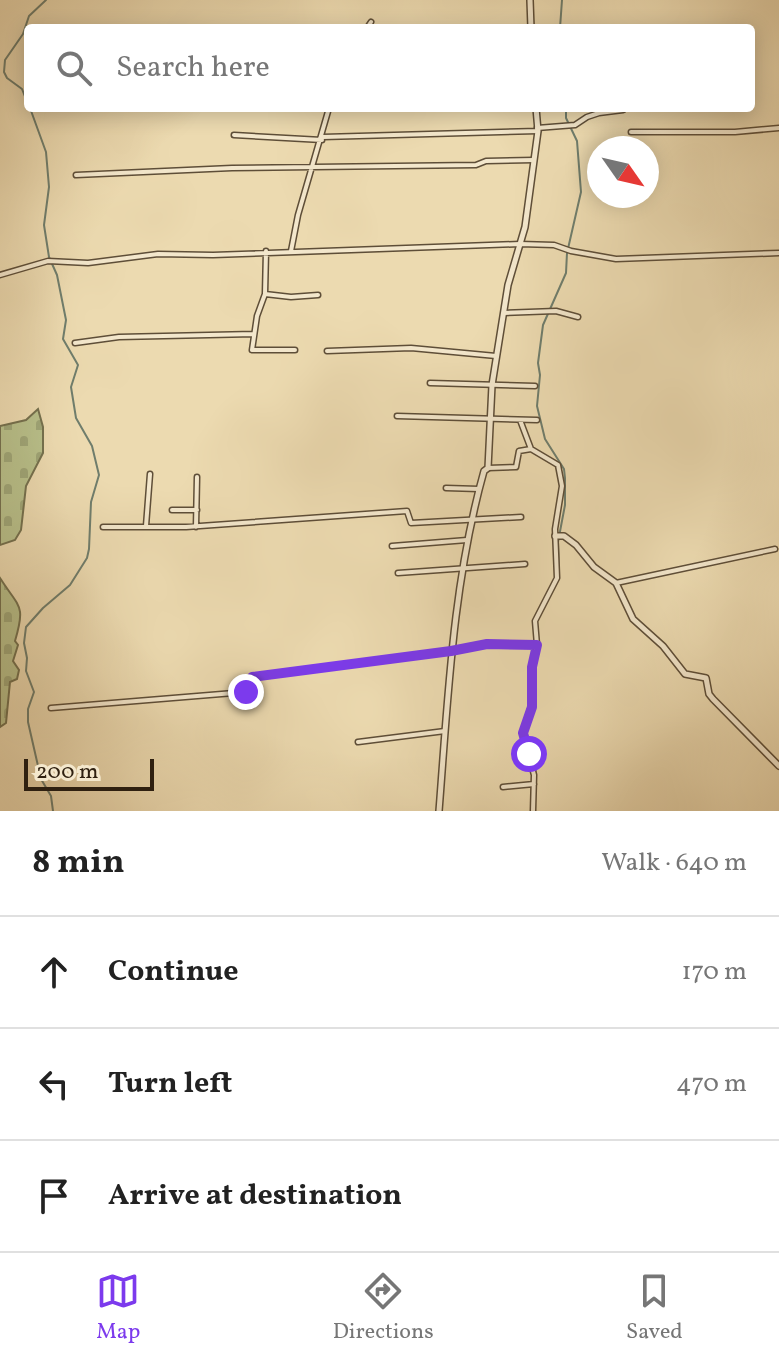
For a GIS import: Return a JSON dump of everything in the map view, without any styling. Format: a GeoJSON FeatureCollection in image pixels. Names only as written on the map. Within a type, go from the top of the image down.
{"type":"FeatureCollection","features":[{"type":"Feature","properties":{"kind":"street"},"geometry":{"type":"LineString","coordinates":[[530,0],[531,24]]}},
{"type":"Feature","properties":{"kind":"street"},"geometry":{"type":"LineString","coordinates":[[291,251],[328,112]]}},
{"type":"Feature","properties":{"kind":"street"},"geometry":{"type":"LineString","coordinates":[[488,468],[492,385],[512,266],[525,227],[538,130],[536,112]]}},
{"type":"Feature","properties":{"kind":"street"},"geometry":{"type":"LineString","coordinates":[[234,135],[322,138],[538,130],[575,125],[607,112]]}},
{"type":"Feature","properties":{"kind":"street"},"geometry":{"type":"LineString","coordinates":[[631,132],[735,132],[779,128]]}},
{"type":"Feature","properties":{"kind":"street"},"geometry":{"type":"LineString","coordinates":[[76,175],[312,166],[476,165],[486,161],[534,160]]}},
{"type":"Feature","properties":{"kind":"street"},"geometry":{"type":"LineString","coordinates":[[0,275],[48,261],[88,263],[158,254],[213,255],[520,244],[554,245],[616,259],[779,253]]}},
{"type":"Feature","properties":{"kind":"street"},"geometry":{"type":"LineString","coordinates":[[266,251],[265,294],[257,316],[253,350],[295,350]]}},
{"type":"Feature","properties":{"kind":"street"},"geometry":{"type":"LineString","coordinates":[[265,294],[291,297],[318,295]]}},
{"type":"Feature","properties":{"kind":"street"},"geometry":{"type":"LineString","coordinates":[[504,313],[556,311],[578,317]]}},
{"type":"Feature","properties":{"kind":"street"},"geometry":{"type":"LineString","coordinates":[[75,343],[119,337],[254,334]]}},
{"type":"Feature","properties":{"kind":"street"},"geometry":{"type":"LineString","coordinates":[[327,351],[411,348],[497,356]]}},
{"type":"Feature","properties":{"kind":"street"},"geometry":{"type":"LineString","coordinates":[[430,383],[535,386]]}},
{"type":"Feature","properties":{"kind":"street"},"geometry":{"type":"LineString","coordinates":[[397,416],[537,420]]}},
{"type":"Feature","properties":{"kind":"street"},"geometry":{"type":"LineString","coordinates":[[520,420],[531,449]]}},
{"type":"Feature","properties":{"kind":"street"},"geometry":{"type":"LineString","coordinates":[[439,811],[451,651],[467,540],[479,489],[484,471],[488,468],[516,467],[519,451],[531,449],[554,462],[560,470],[562,497],[555,536],[557,578],[535,621],[537,645],[532,667],[532,707],[523,738],[532,761],[533,811]]}},
{"type":"Feature","properties":{"kind":"street"},"geometry":{"type":"LineString","coordinates":[[146,526],[150,474]]}},
{"type":"Feature","properties":{"kind":"street"},"geometry":{"type":"LineString","coordinates":[[196,527],[197,477]]}},
{"type":"Feature","properties":{"kind":"street"},"geometry":{"type":"LineString","coordinates":[[446,488],[479,489]]}},
{"type":"Feature","properties":{"kind":"street"},"geometry":{"type":"LineString","coordinates":[[172,510],[197,510]]}},
{"type":"Feature","properties":{"kind":"street"},"geometry":{"type":"LineString","coordinates":[[103,527],[196,527],[407,511],[410,523],[521,517]]}},
{"type":"Feature","properties":{"kind":"street"},"geometry":{"type":"LineString","coordinates":[[555,536],[564,536],[576,545],[594,567],[616,583],[633,619],[663,646],[685,674],[706,678],[713,699],[779,766]]}},
{"type":"Feature","properties":{"kind":"street"},"geometry":{"type":"LineString","coordinates":[[392,546],[467,540]]}},
{"type":"Feature","properties":{"kind":"street"},"geometry":{"type":"LineString","coordinates":[[616,583],[775,549]]}},
{"type":"Feature","properties":{"kind":"street"},"geometry":{"type":"LineString","coordinates":[[398,573],[525,564]]}},
{"type":"Feature","properties":{"kind":"street"},"geometry":{"type":"LineString","coordinates":[[51,708],[246,692],[252,677],[487,644],[537,645]]}},
{"type":"Feature","properties":{"kind":"street"},"geometry":{"type":"LineString","coordinates":[[358,742],[445,731]]}},
{"type":"Feature","properties":{"kind":"street"},"geometry":{"type":"LineString","coordinates":[[503,787],[534,784]]}},
{"type":"Feature","properties":{"kind":"green space"},"geometry":{"type":"Polygon","coordinates":[[[38,409],[43,427],[43,453],[26,486],[21,530],[15,540],[0,545],[0,426],[26,420],[38,409]]]}},
{"type":"Feature","properties":{"kind":"green space"},"geometry":{"type":"Polygon","coordinates":[[[0,578],[19,607],[20,620],[13,661],[19,670],[17,679],[10,682],[6,723],[0,727],[0,578]]]}},
{"type":"Feature","properties":{"kind":"waterway"},"geometry":{"type":"LineString","coordinates":[[26,24],[29,16],[46,0]]}},
{"type":"Feature","properties":{"kind":"waterway"},"geometry":{"type":"LineString","coordinates":[[560,24],[562,0]]}},
{"type":"Feature","properties":{"kind":"waterway"},"geometry":{"type":"LineString","coordinates":[[24,31],[5,60],[4,72],[24,94]]}},
{"type":"Feature","properties":{"kind":"waterway"},"geometry":{"type":"LineString","coordinates":[[31,112],[46,152],[49,187],[44,225],[66,320],[63,339],[78,365],[71,387],[76,418],[92,446],[99,475],[91,502],[87,558],[70,585],[26,627],[26,671],[34,692],[28,709],[28,722],[41,779],[51,796],[53,811]]}},
{"type":"Feature","properties":{"kind":"waterway"},"geometry":{"type":"LineString","coordinates":[[559,576],[558,542],[565,505],[564,469],[545,439],[537,406],[543,325],[566,273],[567,253],[581,192],[577,141],[566,112]]}},
{"type":"Feature","properties":{"kind":"waterway"},"geometry":{"type":"LineString","coordinates":[[528,724],[534,704]]}},
{"type":"Feature","properties":{"kind":"waterway"},"geometry":{"type":"LineString","coordinates":[[529,750],[535,764],[536,786]]}},
{"type":"Feature","properties":{"kind":"route"},"geometry":{"type":"LineString","coordinates":[[246,692],[252,677],[487,644],[537,645],[532,667],[532,707],[523,733],[529,754]]}}]}
